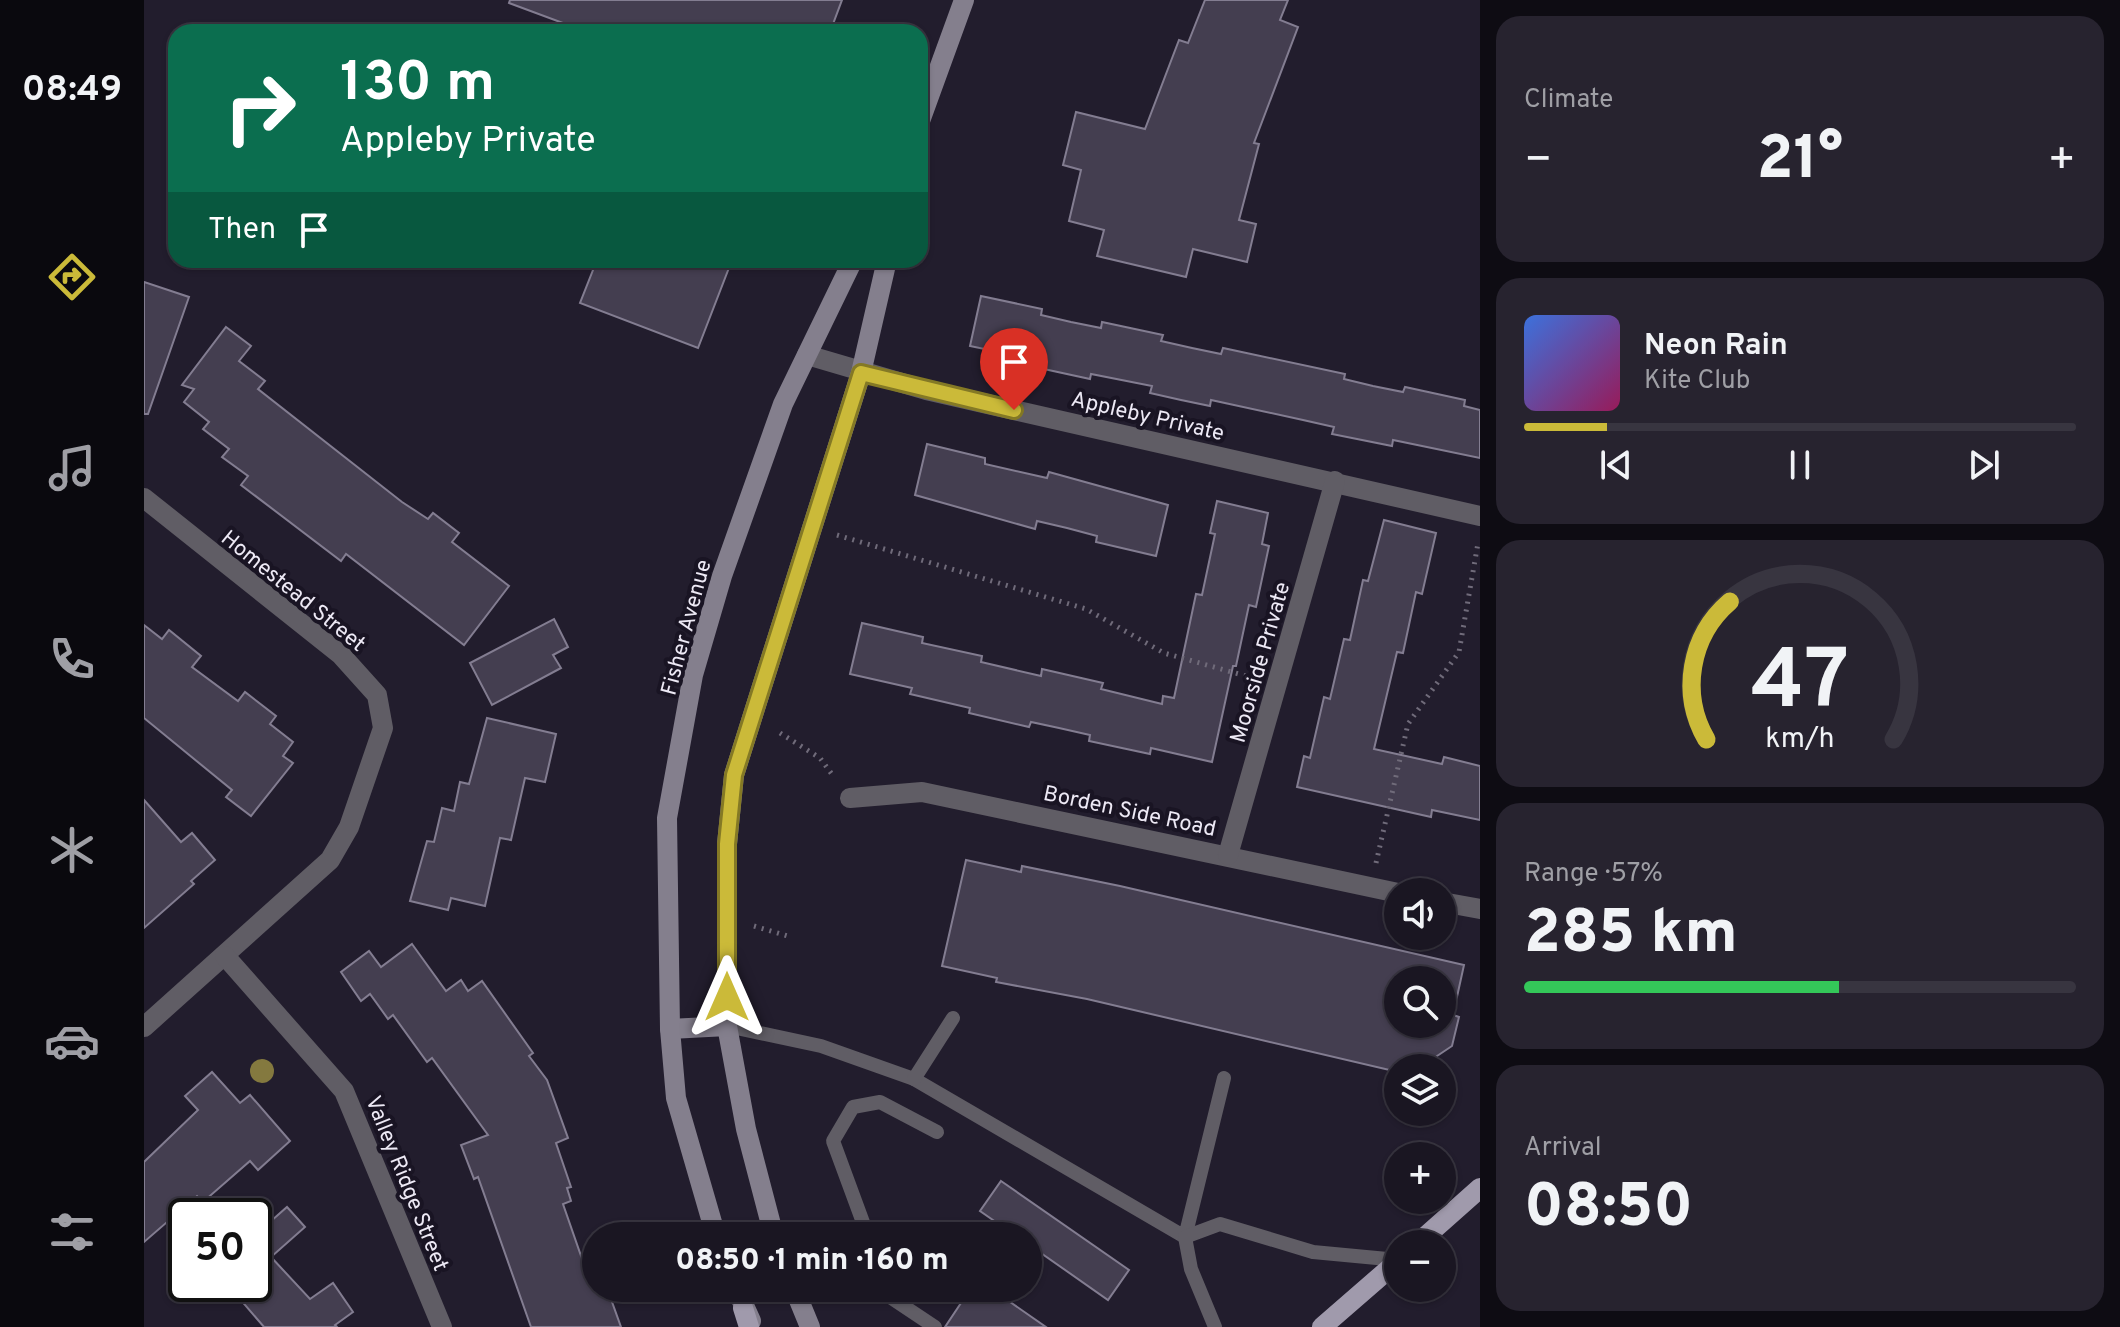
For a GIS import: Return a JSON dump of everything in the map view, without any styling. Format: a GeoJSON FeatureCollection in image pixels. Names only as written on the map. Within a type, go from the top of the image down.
{"type":"FeatureCollection","features":[{"type":"Feature","properties":{"kind":"main road"},"geometry":{"type":"LineString","coordinates":[[928,99],[964,0]]}},
{"type":"Feature","properties":{"kind":"main road","name":"Fisher Avenue"},"geometry":{"type":"LineString","coordinates":[[712,1222],[676,1098],[670,1029],[667,818],[693,675],[722,576],[783,404],[849,268]]}},
{"type":"Feature","properties":{"kind":"main road"},"geometry":{"type":"LineString","coordinates":[[770,1222],[746,1129],[727,1026],[727,844],[734,775],[861,373],[885,268]]}},
{"type":"Feature","properties":{"kind":"main road"},"geometry":{"type":"LineString","coordinates":[[670,1029],[727,1026]]}},
{"type":"Feature","properties":{"kind":"main road"},"geometry":{"type":"LineString","coordinates":[[1433,1230],[1480,1188]]}},
{"type":"Feature","properties":{"kind":"main road"},"geometry":{"type":"LineString","coordinates":[[1322,1327],[1384,1272]]}},
{"type":"Feature","properties":{"kind":"main road"},"geometry":{"type":"LineString","coordinates":[[742,1302],[749,1321]]}},
{"type":"Feature","properties":{"kind":"main road"},"geometry":{"type":"LineString","coordinates":[[800,1302],[810,1327]]}},
{"type":"Feature","properties":{"kind":"street","name":"Appleby Private"},"geometry":{"type":"LineString","coordinates":[[807,355],[861,373],[1480,516]]}},
{"type":"Feature","properties":{"kind":"street","name":"Moorside Private"},"geometry":{"type":"LineString","coordinates":[[1228,855],[1335,481]]}},
{"type":"Feature","properties":{"kind":"street","name":"Homestead Street"},"geometry":{"type":"LineString","coordinates":[[144,498],[341,655],[377,695],[383,728],[349,827],[330,860],[144,1027]]}},
{"type":"Feature","properties":{"kind":"street","name":"Borden Side Road"},"geometry":{"type":"LineString","coordinates":[[850,798],[922,792],[1384,890]]}},
{"type":"Feature","properties":{"kind":"street"},"geometry":{"type":"LineString","coordinates":[[1456,905],[1480,909]]}},
{"type":"Feature","properties":{"kind":"street","name":"Valley Ridge Street"},"geometry":{"type":"LineString","coordinates":[[225,956],[344,1091],[442,1327]]}},
{"type":"Feature","properties":{"kind":"lane"},"geometry":{"type":"LineString","coordinates":[[914,1079],[953,1018]]}},
{"type":"Feature","properties":{"kind":"lane"},"geometry":{"type":"LineString","coordinates":[[727,1026],[821,1046],[914,1079],[1185,1237]]}},
{"type":"Feature","properties":{"kind":"lane"},"geometry":{"type":"LineString","coordinates":[[1215,1327],[1191,1269],[1185,1237],[1224,1078]]}},
{"type":"Feature","properties":{"kind":"lane"},"geometry":{"type":"LineString","coordinates":[[863,1222],[833,1141],[853,1107],[880,1102],[937,1132]]}},
{"type":"Feature","properties":{"kind":"lane"},"geometry":{"type":"LineString","coordinates":[[1185,1237],[1220,1224],[1313,1252],[1384,1259]]}},
{"type":"Feature","properties":{"kind":"lane"},"geometry":{"type":"LineString","coordinates":[[898,1302],[935,1327]]}},
{"type":"Feature","properties":{"kind":"path"},"geometry":{"type":"LineString","coordinates":[[1370,888],[1408,724],[1459,652],[1480,530]]}},
{"type":"Feature","properties":{"kind":"path"},"geometry":{"type":"LineString","coordinates":[[836,534],[1086,609],[1164,653],[1277,684]]}},
{"type":"Feature","properties":{"kind":"path"},"geometry":{"type":"LineString","coordinates":[[780,733],[820,758],[850,798]]}},
{"type":"Feature","properties":{"kind":"building"},"geometry":{"type":"Polygon","coordinates":[[[510,0],[842,0],[833,24],[565,24],[509,3],[510,0]]]}},
{"type":"Feature","properties":{"kind":"building"},"geometry":{"type":"Polygon","coordinates":[[[1205,0],[1288,0],[1280,20],[1298,27],[1254,143],[1259,144],[1239,220],[1256,224],[1247,262],[1193,249],[1186,277],[1097,256],[1104,230],[1069,221],[1081,170],[1063,165],[1076,112],[1145,129],[1179,40],[1188,43],[1205,0]]]}},
{"type":"Feature","properties":{"kind":"building"},"geometry":{"type":"Polygon","coordinates":[[[594,268],[729,268],[698,348],[580,303],[594,268]]]}},
{"type":"Feature","properties":{"kind":"building"},"geometry":{"type":"Polygon","coordinates":[[[144,282],[189,297],[148,414],[144,414],[144,282]]]}},
{"type":"Feature","properties":{"kind":"building"},"geometry":{"type":"Polygon","coordinates":[[[981,296],[1042,309],[1041,315],[1071,322],[1101,328],[1102,322],[1163,335],[1161,341],[1192,348],[1221,354],[1223,348],[1345,374],[1344,379],[1373,386],[1403,392],[1405,387],[1465,400],[1464,406],[1480,410],[1480,458],[1393,440],[1392,446],[1332,434],[1334,427],[1303,420],[1211,400],[1210,406],[1150,393],[1152,386],[1091,374],[1090,379],[1030,366],[1032,359],[970,346],[981,296]]]}},
{"type":"Feature","properties":{"kind":"building"},"geometry":{"type":"Polygon","coordinates":[[[226,327],[251,346],[239,361],[265,381],[258,389],[402,502],[428,519],[433,513],[459,533],[452,542],[509,586],[464,645],[346,554],[341,561],[241,485],[248,476],[222,457],[229,449],[203,429],[209,422],[184,402],[194,389],[182,385],[226,327]]]}},
{"type":"Feature","properties":{"kind":"building"},"geometry":{"type":"Polygon","coordinates":[[[927,444],[985,458],[985,464],[1047,478],[1049,472],[1168,505],[1156,556],[1096,542],[1097,536],[1067,528],[1037,521],[1035,529],[915,495],[927,444]]]}},
{"type":"Feature","properties":{"kind":"building"},"geometry":{"type":"Polygon","coordinates":[[[1217,501],[1268,513],[1262,544],[1269,546],[1256,607],[1249,605],[1212,762],[1151,748],[1150,754],[1089,741],[1090,735],[1031,722],[1029,727],[969,713],[970,708],[910,694],[912,688],[850,674],[862,623],[923,637],[922,643],[982,656],[981,662],[1041,676],[1042,669],[1103,683],[1101,689],[1162,704],[1163,696],[1174,698],[1196,594],[1202,595],[1215,534],[1210,533],[1217,501]]]}},
{"type":"Feature","properties":{"kind":"building"},"geometry":{"type":"Polygon","coordinates":[[[1384,520],[1436,533],[1422,594],[1416,592],[1403,653],[1397,652],[1374,749],[1442,764],[1444,757],[1480,766],[1480,820],[1432,810],[1431,817],[1297,787],[1304,756],[1310,758],[1324,697],[1330,699],[1344,639],[1350,640],[1363,580],[1368,581],[1384,520]]]}},
{"type":"Feature","properties":{"kind":"building"},"geometry":{"type":"Polygon","coordinates":[[[554,619],[568,647],[553,655],[561,668],[492,705],[470,663],[554,619]]]}},
{"type":"Feature","properties":{"kind":"building"},"geometry":{"type":"Polygon","coordinates":[[[144,625],[162,639],[169,630],[201,656],[192,667],[238,701],[245,692],[276,716],[270,724],[293,742],[283,756],[293,763],[251,816],[226,797],[232,790],[144,718],[144,625]]]}},
{"type":"Feature","properties":{"kind":"building"},"geometry":{"type":"Polygon","coordinates":[[[487,718],[556,734],[545,782],[525,778],[511,840],[500,838],[485,906],[451,898],[448,910],[410,901],[427,841],[434,842],[442,808],[454,811],[460,782],[469,784],[487,718]]]}},
{"type":"Feature","properties":{"kind":"building"},"geometry":{"type":"Polygon","coordinates":[[[144,800],[181,842],[192,833],[215,860],[191,881],[194,884],[144,928],[144,800]]]}},
{"type":"Feature","properties":{"kind":"building"},"geometry":{"type":"Polygon","coordinates":[[[966,860],[1021,872],[1022,866],[1120,886],[1384,947],[1384,950],[1399,950],[1464,965],[1456,1001],[1456,966],[1384,966],[1384,1038],[1454,1038],[1452,1046],[1440,1054],[1384,1054],[1384,1069],[1087,999],[996,982],[997,978],[942,966],[966,860]]]}},
{"type":"Feature","properties":{"kind":"building"},"geometry":{"type":"Polygon","coordinates":[[[412,944],[446,991],[461,980],[468,991],[482,981],[533,1053],[529,1056],[547,1080],[568,1138],[556,1143],[571,1187],[567,1188],[571,1201],[563,1204],[582,1259],[582,1302],[612,1302],[621,1327],[531,1327],[478,1177],[474,1179],[461,1145],[488,1135],[432,1058],[427,1062],[393,1015],[388,1019],[370,994],[361,1001],[341,972],[369,951],[381,967],[412,944]]]}},
{"type":"Feature","properties":{"kind":"building"},"geometry":{"type":"Polygon","coordinates":[[[212,1072],[240,1103],[250,1095],[290,1141],[258,1170],[250,1161],[208,1198],[168,1198],[168,1221],[144,1242],[144,1162],[198,1110],[185,1096],[212,1072]]]}},
{"type":"Feature","properties":{"kind":"building"},"geometry":{"type":"Polygon","coordinates":[[[1001,1181],[1129,1270],[1108,1300],[1042,1254],[1042,1222],[996,1222],[980,1211],[1001,1181]]]}},
{"type":"Feature","properties":{"kind":"building"},"geometry":{"type":"Polygon","coordinates":[[[287,1207],[305,1227],[272,1256],[272,1220],[287,1207]]]}},
{"type":"Feature","properties":{"kind":"building"},"geometry":{"type":"Polygon","coordinates":[[[272,1258],[310,1299],[333,1283],[353,1312],[335,1325],[337,1327],[264,1327],[242,1302],[272,1302],[272,1258]]]}},
{"type":"Feature","properties":{"kind":"building"},"geometry":{"type":"Polygon","coordinates":[[[962,1302],[1010,1302],[1046,1327],[945,1327],[962,1302]]]}},
{"type":"Feature","properties":{"kind":"route"},"geometry":{"type":"LineString","coordinates":[[727,997],[727,844],[734,775],[861,373],[1014,410]]}}]}
